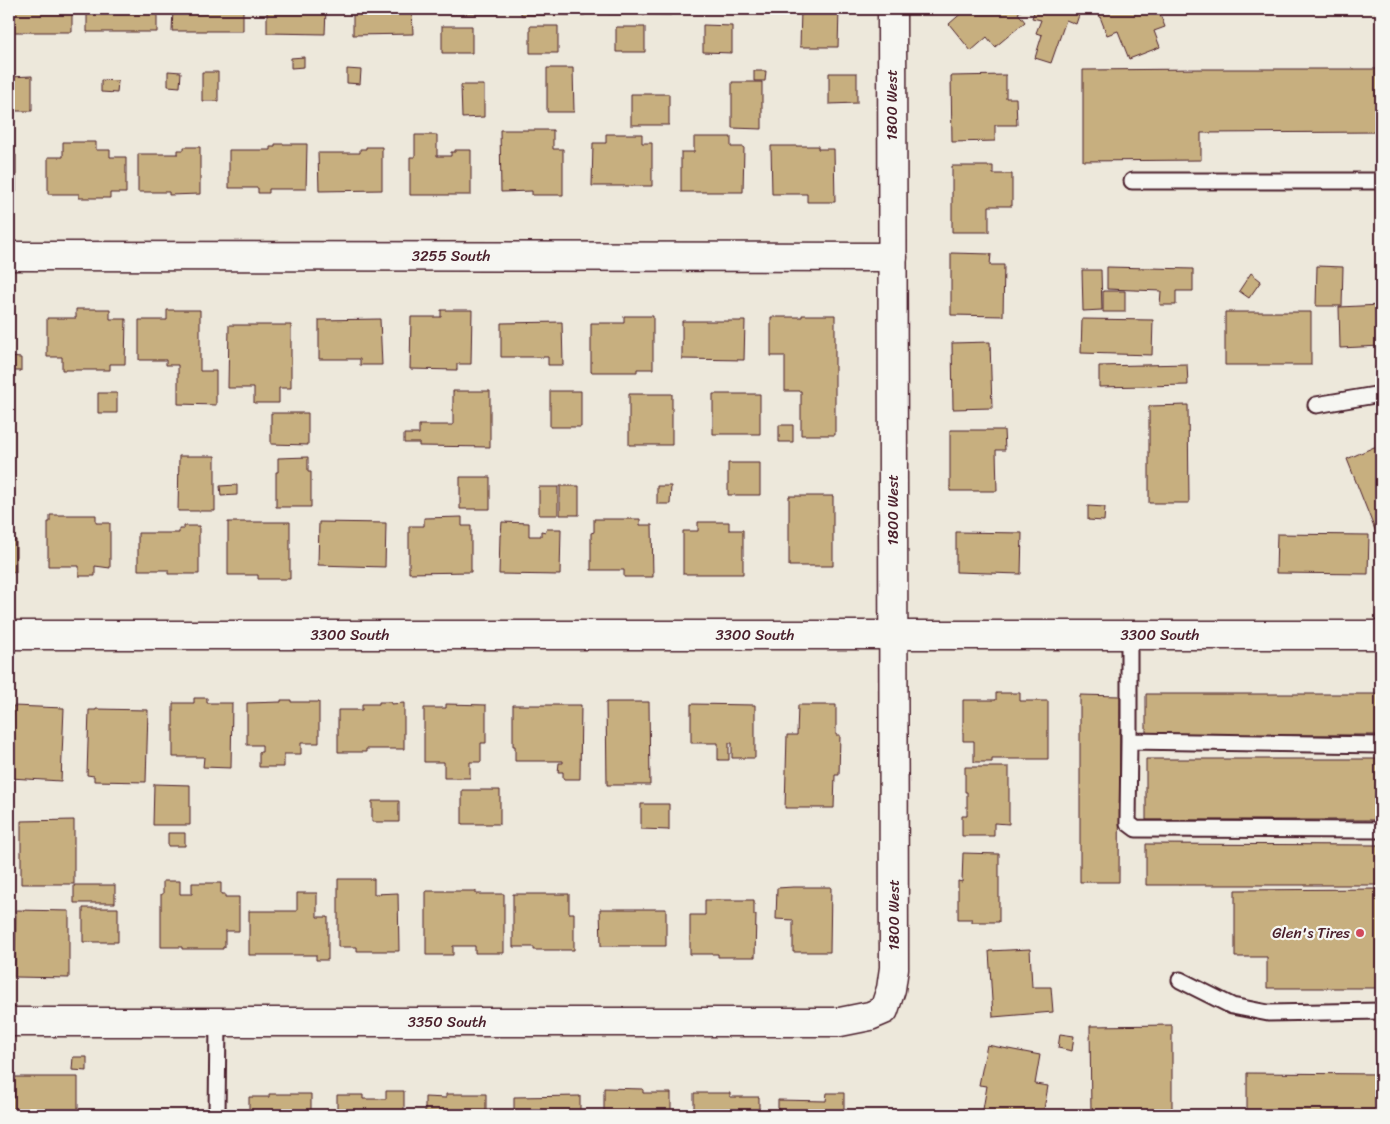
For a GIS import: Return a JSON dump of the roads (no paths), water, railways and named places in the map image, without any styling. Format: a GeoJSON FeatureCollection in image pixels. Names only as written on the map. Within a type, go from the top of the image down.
{"type":"FeatureCollection","features":[{"type":"Feature","properties":{"kind":"street","name":"1800 West"},"geometry":{"type":"LineString","coordinates":[[884,1010],[891,989],[894,968],[892,9]]}},
{"type":"Feature","properties":{"kind":"street","name":"3255 South"},"geometry":{"type":"LineString","coordinates":[[9,256],[893,257]]}},
{"type":"Feature","properties":{"kind":"street","name":"3300 South"},"geometry":{"type":"LineString","coordinates":[[9,635],[1381,635]]}},
{"type":"Feature","properties":{"kind":"street","name":"3350 South"},"geometry":{"type":"LineString","coordinates":[[9,1022],[840,1022],[870,1016],[884,1010]]}},
{"type":"Feature","properties":{"kind":"lane"},"geometry":{"type":"LineString","coordinates":[[1132,182],[1381,181]]}},
{"type":"Feature","properties":{"kind":"lane"},"geometry":{"type":"LineString","coordinates":[[1316,405],[1381,394]]}},
{"type":"Feature","properties":{"kind":"lane"},"geometry":{"type":"LineString","coordinates":[[1128,635],[1128,823],[1136,829],[1381,830]]}},
{"type":"Feature","properties":{"kind":"lane"},"geometry":{"type":"LineString","coordinates":[[1128,741],[1381,745]]}},
{"type":"Feature","properties":{"kind":"lane"},"geometry":{"type":"LineString","coordinates":[[1180,980],[1232,1006],[1268,1013],[1381,1011]]}},
{"type":"Feature","properties":{"kind":"lane"},"geometry":{"type":"LineString","coordinates":[[217,1115],[218,1022]]}},
{"type":"Feature","properties":{"kind":"place","name":"Glen's Tires"},"geometry":{"type":"Point","coordinates":[1360,933]}}]}
